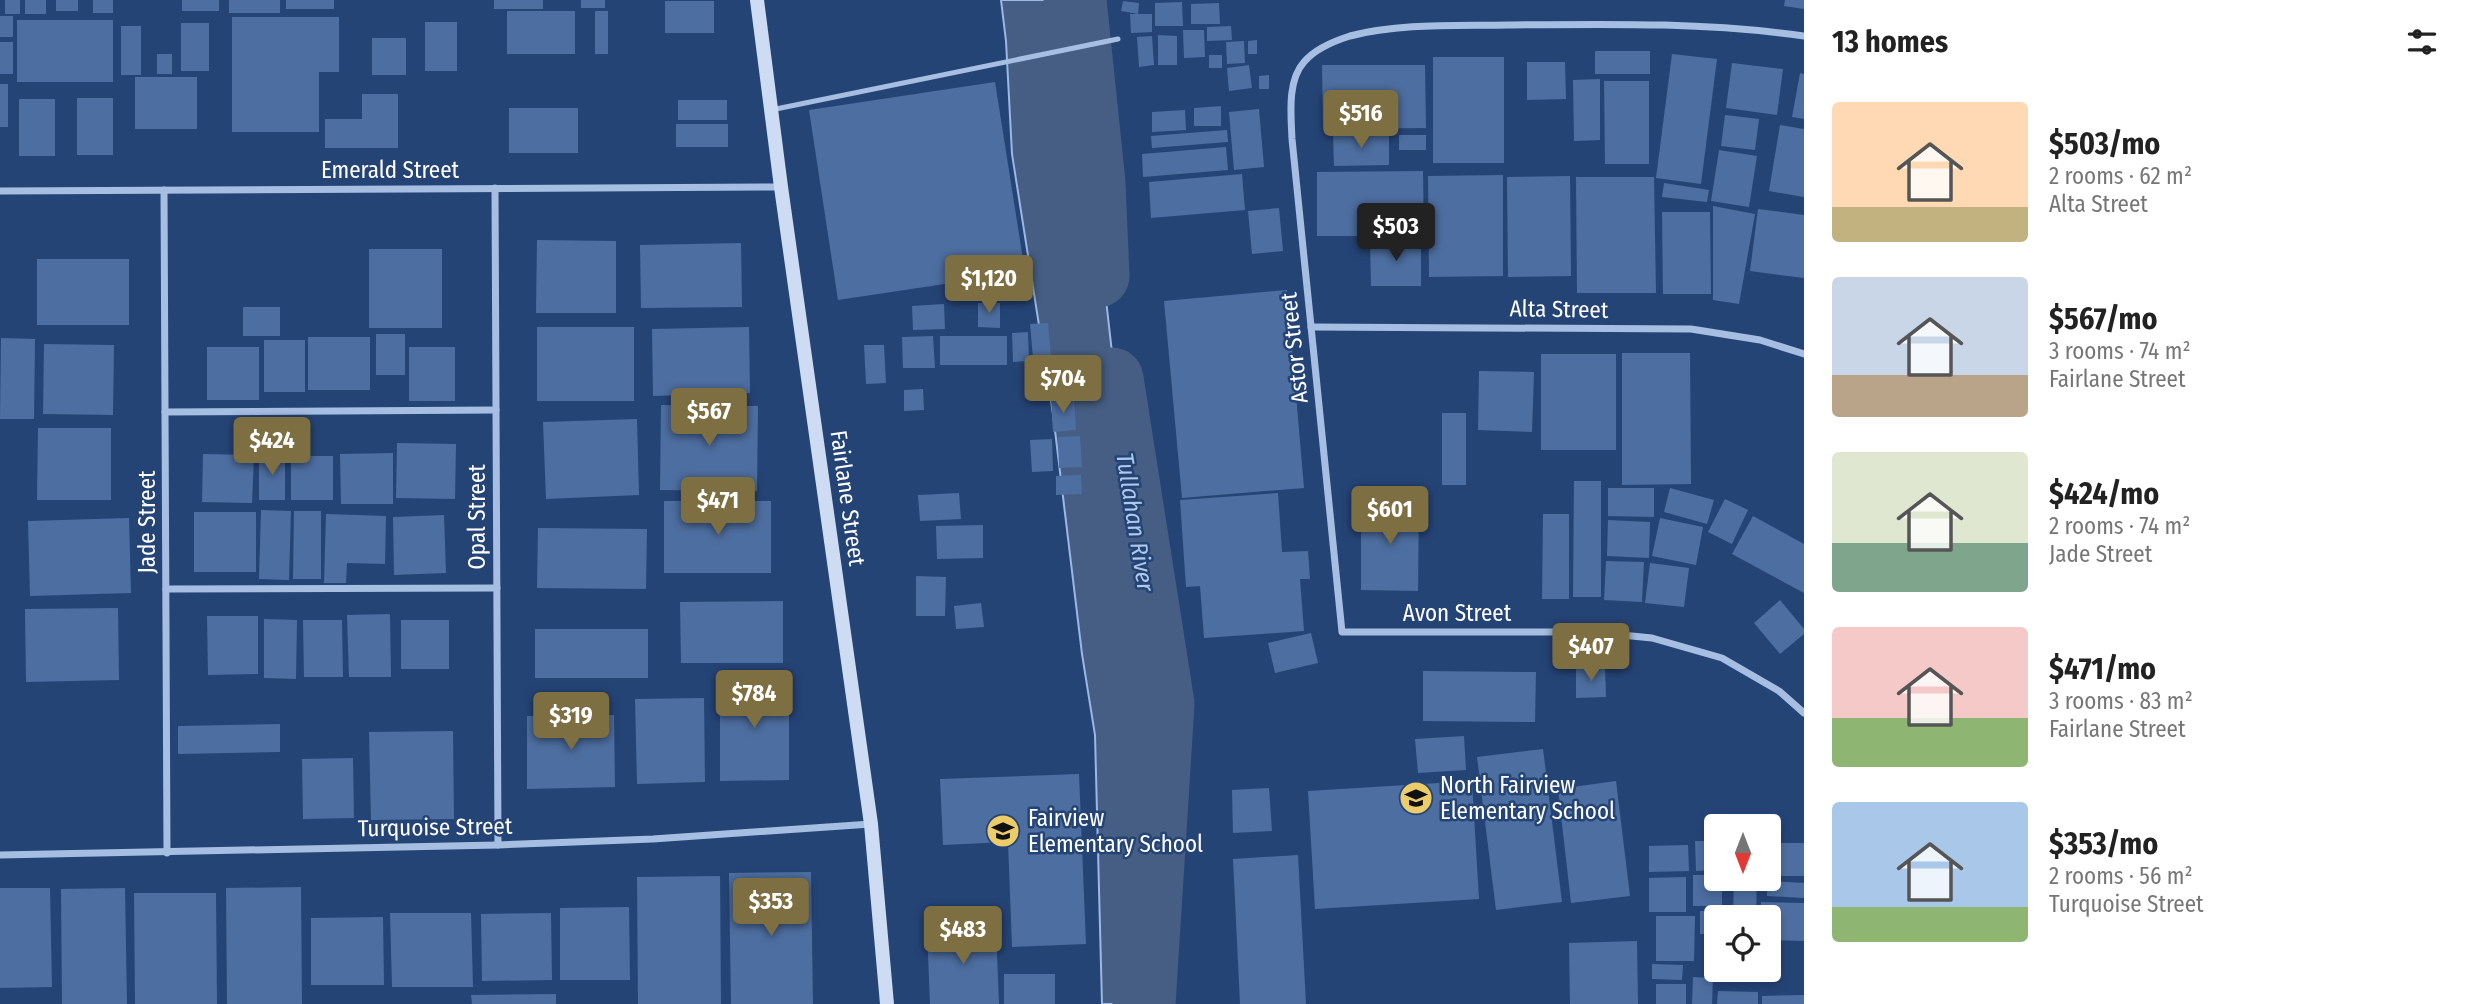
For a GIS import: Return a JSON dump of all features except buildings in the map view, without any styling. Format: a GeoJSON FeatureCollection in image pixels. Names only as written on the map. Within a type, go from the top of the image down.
{"type":"FeatureCollection","features":[{"type":"Feature","properties":{"kind":"street","name":"Fairlane Street"},"geometry":{"type":"LineString","coordinates":[[757,0],[871,824],[887,1004]]}},
{"type":"Feature","properties":{"kind":"street","name":"Astor Street"},"geometry":{"type":"LineString","coordinates":[[1342,632],[1292,139],[1291,106],[1294,82],[1304,62],[1329,43],[1350,36],[1380,30],[1446,26],[1638,23],[1707,26],[1804,36]]}},
{"type":"Feature","properties":{"kind":"street","name":"Emerald Street"},"geometry":{"type":"LineString","coordinates":[[0,191],[781,187]]}},
{"type":"Feature","properties":{"kind":"street","name":"Opal Street"},"geometry":{"type":"LineString","coordinates":[[495,188],[498,845]]}},
{"type":"Feature","properties":{"kind":"street","name":"Jade Street"},"geometry":{"type":"LineString","coordinates":[[164,190],[167,853]]}},
{"type":"Feature","properties":{"kind":"street","name":"Alta Street"},"geometry":{"type":"LineString","coordinates":[[1311,327],[1691,329],[1760,340],[1804,354]]}},
{"type":"Feature","properties":{"kind":"street"},"geometry":{"type":"LineString","coordinates":[[165,412],[496,410]]}},
{"type":"Feature","properties":{"kind":"street"},"geometry":{"type":"LineString","coordinates":[[166,589],[496,588]]}},
{"type":"Feature","properties":{"kind":"street","name":"Avon Street"},"geometry":{"type":"LineString","coordinates":[[1342,632],[1591,632],[1652,638],[1722,658],[1779,691],[1804,713]]}},
{"type":"Feature","properties":{"kind":"street","name":"Turquoise Street"},"geometry":{"type":"LineString","coordinates":[[0,855],[498,845],[653,839],[871,824]]}},
{"type":"Feature","properties":{"kind":"lane"},"geometry":{"type":"LineString","coordinates":[[771,110],[1118,39]]}},
{"type":"Feature","properties":{"kind":"water"},"geometry":{"type":"Polygon","coordinates":[[[1001,0],[1076,0],[1087,132],[1139,591],[1137,634],[1156,704],[1158,855],[1169,1004],[1102,1004],[1095,735],[1082,654],[1053,414],[1012,154],[1001,0]]]}},
{"type":"Feature","properties":{"kind":"waterway","name":"Tullahan River"},"geometry":{"type":"LineString","coordinates":[[1075,0],[1094,183],[1098,276]]}},
{"type":"Feature","properties":{"kind":"waterway","name":"Tullahan River"},"geometry":{"type":"LineString","coordinates":[[1112,379],[1163,704],[1144,1004]]}},
{"type":"Feature","properties":{"kind":"place","name":"North Fairview Elementary School"},"geometry":{"type":"Point","coordinates":[1416,798]}},
{"type":"Feature","properties":{"kind":"place","name":"Fairview Elementary School"},"geometry":{"type":"Point","coordinates":[1003,831]}}]}
